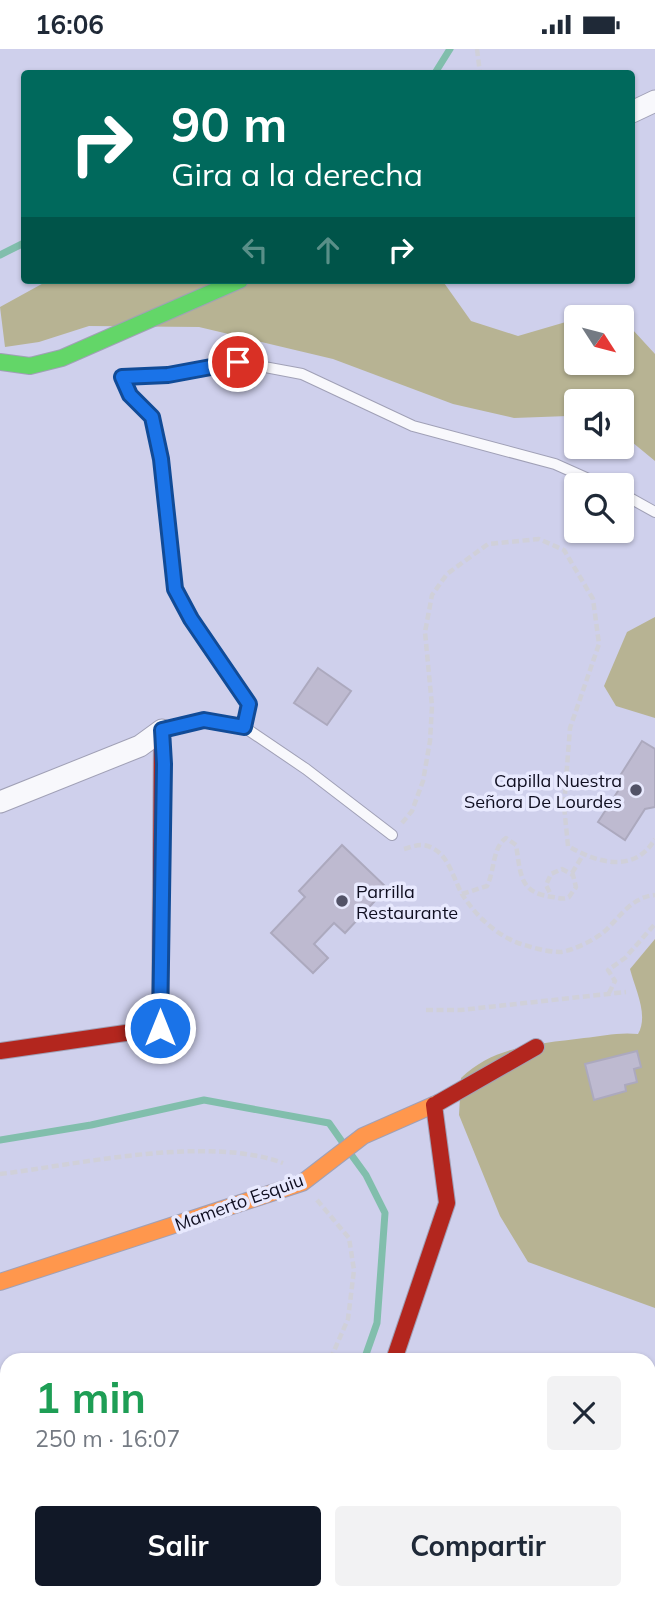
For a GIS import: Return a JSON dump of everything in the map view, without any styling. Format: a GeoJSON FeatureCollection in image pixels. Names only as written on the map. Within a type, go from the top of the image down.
{"type":"FeatureCollection","features":[{"type":"Feature","properties":{"kind":"street"},"geometry":{"type":"LineString","coordinates":[[635,111],[655,101]]}},
{"type":"Feature","properties":{"kind":"street"},"geometry":{"type":"LineString","coordinates":[[0,362],[30,366],[62,358],[231,284]]}},
{"type":"Feature","properties":{"kind":"street"},"geometry":{"type":"LineString","coordinates":[[0,802],[140,746],[162,730]]}},
{"type":"Feature","properties":{"kind":"street"},"geometry":{"type":"LineString","coordinates":[[0,1051],[160,1028],[164,764],[162,730]]}},
{"type":"Feature","properties":{"kind":"street","name":"Mamerto Esquiu"},"geometry":{"type":"LineString","coordinates":[[0,1282],[302,1183],[363,1136],[435,1105],[536,1047]]}},
{"type":"Feature","properties":{"kind":"street"},"geometry":{"type":"LineString","coordinates":[[396,1353],[447,1203],[435,1105]]}},
{"type":"Feature","properties":{"kind":"lane"},"geometry":{"type":"LineString","coordinates":[[244,727],[249,704],[191,619],[175,589],[161,459],[152,417],[130,395],[122,377],[168,375],[238,362],[302,375],[413,426],[555,464],[575,473]]}},
{"type":"Feature","properties":{"kind":"lane"},"geometry":{"type":"LineString","coordinates":[[634,500],[655,512]]}},
{"type":"Feature","properties":{"kind":"lane"},"geometry":{"type":"LineString","coordinates":[[162,730],[204,720],[244,727],[306,769],[392,835]]}},
{"type":"Feature","properties":{"kind":"path"},"geometry":{"type":"LineString","coordinates":[[477,49],[480,70]]}},
{"type":"Feature","properties":{"kind":"path"},"geometry":{"type":"LineString","coordinates":[[392,835],[412,811],[423,781],[430,741],[432,706],[425,632],[432,595],[447,574],[488,544],[539,540],[564,550],[593,599],[599,644],[569,728],[564,806],[568,846],[596,859],[630,862],[655,849]]}},
{"type":"Feature","properties":{"kind":"path"},"geometry":{"type":"LineString","coordinates":[[462,894],[487,886],[492,876],[497,849],[506,838],[516,845],[525,885],[541,897],[564,900],[574,893],[576,881],[572,873],[562,869],[551,874],[546,885],[552,897]]}},
{"type":"Feature","properties":{"kind":"path"},"geometry":{"type":"LineString","coordinates":[[647,853],[655,839]]}},
{"type":"Feature","properties":{"kind":"path"},"geometry":{"type":"LineString","coordinates":[[404,849],[421,844],[436,849],[451,869],[462,894],[480,918],[502,935],[519,943],[562,952],[606,931],[625,910],[645,896],[655,895]]}},
{"type":"Feature","properties":{"kind":"path"},"geometry":{"type":"LineString","coordinates":[[572,873],[583,855]]}},
{"type":"Feature","properties":{"kind":"path"},"geometry":{"type":"LineString","coordinates":[[608,994],[615,981],[608,970],[625,958],[655,924]]}},
{"type":"Feature","properties":{"kind":"path"},"geometry":{"type":"LineString","coordinates":[[426,1010],[460,1010],[626,992]]}},
{"type":"Feature","properties":{"kind":"path"},"geometry":{"type":"LineString","coordinates":[[0,1174],[197,1150],[264,1156],[287,1165],[349,1238],[354,1270],[348,1319],[333,1353]]}},
{"type":"Feature","properties":{"kind":"shaded area"},"geometry":{"type":"Polygon","coordinates":[[[42,284],[445,284],[471,321],[518,336],[564,323],[564,375],[634,375],[634,331],[655,354],[655,461],[634,444],[634,389],[564,389],[564,416],[514,418],[453,404],[333,359],[199,327],[89,326],[39,342],[5,347],[0,307],[42,284]]]}},
{"type":"Feature","properties":{"kind":"shaded area"},"geometry":{"type":"Polygon","coordinates":[[[655,617],[655,718],[616,706],[604,686],[627,632],[655,617]]]}},
{"type":"Feature","properties":{"kind":"shaded area"},"geometry":{"type":"Polygon","coordinates":[[[655,939],[655,1308],[528,1262],[500,1216],[459,1115],[461,1078],[474,1067],[503,1052],[535,1045],[638,1034],[642,1010],[630,969],[655,939]]]}},
{"type":"Feature","properties":{"kind":"building"},"geometry":{"type":"Polygon","coordinates":[[[318,668],[351,691],[327,725],[294,703],[318,668]]]}},
{"type":"Feature","properties":{"kind":"building","name":"Capilla Nuestra Señora De Lourdes"},"geometry":{"type":"Polygon","coordinates":[[[642,741],[655,749],[655,807],[645,809],[625,840],[598,822],[618,791],[618,779],[642,741]]]}},
{"type":"Feature","properties":{"kind":"building"},"geometry":{"type":"Polygon","coordinates":[[[342,845],[387,888],[345,933],[334,923],[314,944],[328,958],[313,973],[271,933],[305,897],[299,891],[342,845]]]}},
{"type":"Feature","properties":{"kind":"building"},"geometry":{"type":"Polygon","coordinates":[[[637,1051],[641,1067],[634,1069],[637,1082],[625,1085],[626,1091],[594,1100],[585,1064],[637,1051]]]}},
{"type":"Feature","properties":{"kind":"waterway"},"geometry":{"type":"LineString","coordinates":[[437,70],[450,49]]}},
{"type":"Feature","properties":{"kind":"waterway"},"geometry":{"type":"LineString","coordinates":[[0,255],[21,244]]}},
{"type":"Feature","properties":{"kind":"waterway"},"geometry":{"type":"LineString","coordinates":[[0,1140],[91,1125],[204,1100],[329,1123],[343,1143]]}},
{"type":"Feature","properties":{"kind":"waterway"},"geometry":{"type":"LineString","coordinates":[[350,1153],[366,1175],[385,1213],[377,1323],[366,1353]]}},
{"type":"Feature","properties":{"kind":"traffic: fast"},"geometry":{"type":"LineString","coordinates":[[0,362],[30,366],[62,358],[231,284]]}},
{"type":"Feature","properties":{"kind":"traffic: slow"},"geometry":{"type":"LineString","coordinates":[[0,1282],[302,1183],[363,1136],[438,1103]]}},
{"type":"Feature","properties":{"kind":"traffic: jam"},"geometry":{"type":"LineString","coordinates":[[0,1051],[160,1028],[162,730]]}},
{"type":"Feature","properties":{"kind":"traffic: jam"},"geometry":{"type":"LineString","coordinates":[[438,1103],[536,1047]]}},
{"type":"Feature","properties":{"kind":"traffic: jam"},"geometry":{"type":"LineString","coordinates":[[396,1353],[447,1203],[434,1105]]}},
{"type":"Feature","properties":{"kind":"place","name":"Capilla Nuestra Señora De Lourdes"},"geometry":{"type":"Point","coordinates":[636,790]}},
{"type":"Feature","properties":{"kind":"place","name":"Parrilla Restaurante"},"geometry":{"type":"Point","coordinates":[342,901]}},
{"type":"Feature","properties":{"kind":"route"},"geometry":{"type":"LineString","coordinates":[[160,1028],[164,764],[162,730],[204,720],[244,727],[249,704],[191,619],[175,589],[161,459],[152,417],[130,395],[122,377],[168,375],[238,362]]}}]}
